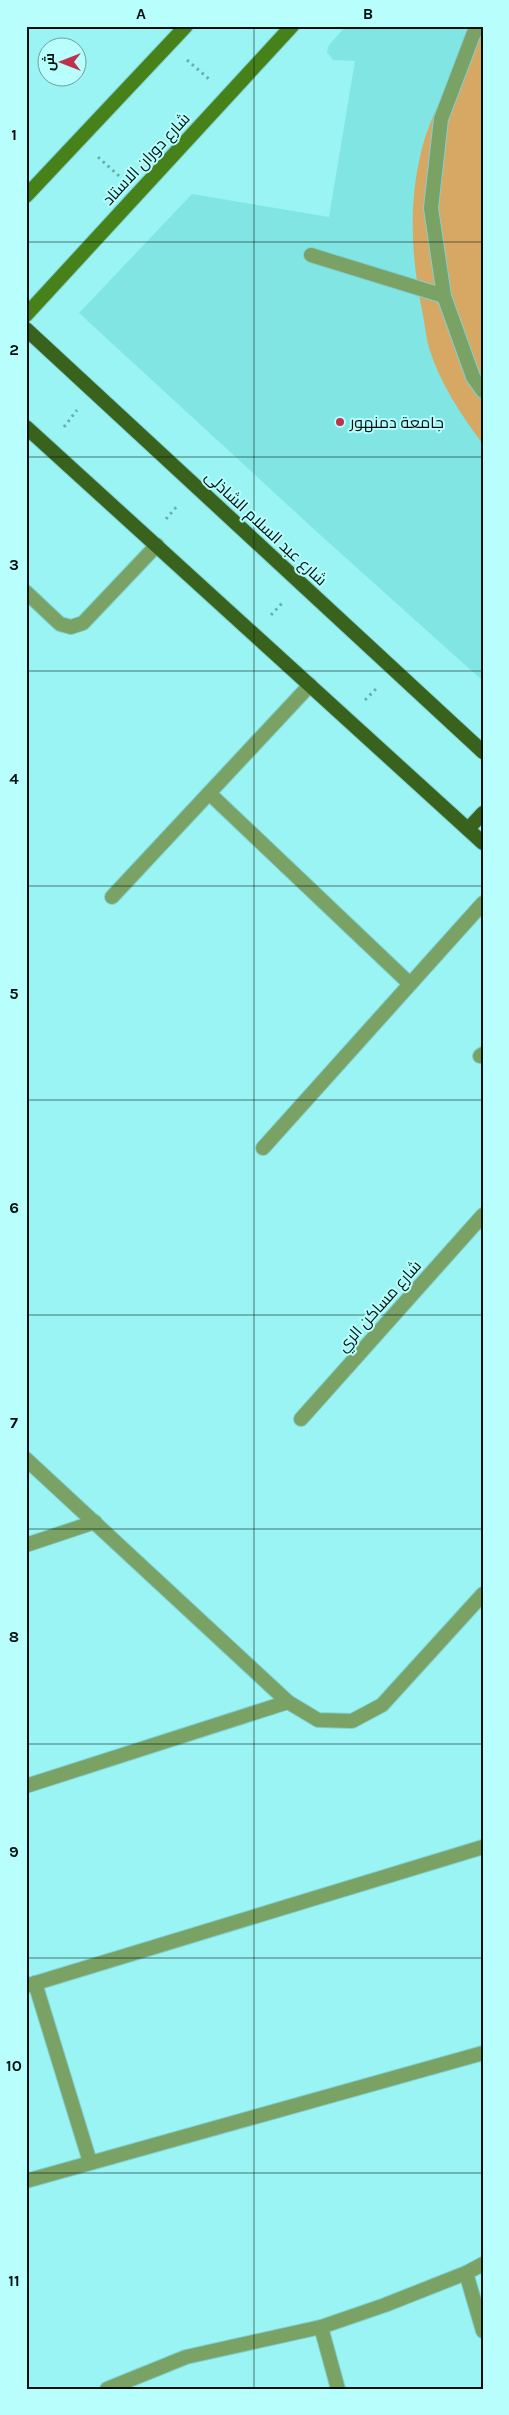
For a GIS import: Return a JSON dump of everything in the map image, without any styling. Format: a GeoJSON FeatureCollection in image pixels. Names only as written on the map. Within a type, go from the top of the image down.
{"type":"FeatureCollection","features":[{"type":"Feature","properties":{"kind":"main road"},"geometry":{"type":"LineString","coordinates":[[26,196],[186,26]]}},
{"type":"Feature","properties":{"kind":"main road","name":"شارع دوران الاستاد"},"geometry":{"type":"LineString","coordinates":[[26,315],[292,26]]}},
{"type":"Feature","properties":{"kind":"main road","name":"شارع عبد السلام الشاذلى"},"geometry":{"type":"LineString","coordinates":[[26,329],[483,752]]}},
{"type":"Feature","properties":{"kind":"main road"},"geometry":{"type":"LineString","coordinates":[[28,433],[49,447],[483,843]]}},
{"type":"Feature","properties":{"kind":"main road"},"geometry":{"type":"LineString","coordinates":[[468,829],[483,813]]}},
{"type":"Feature","properties":{"kind":"street"},"geometry":{"type":"LineString","coordinates":[[479,26],[473,35],[441,119],[430,208],[444,296],[473,377],[483,391]]}},
{"type":"Feature","properties":{"kind":"street"},"geometry":{"type":"LineString","coordinates":[[311,255],[444,296]]}},
{"type":"Feature","properties":{"kind":"street"},"geometry":{"type":"LineString","coordinates":[[26,592],[60,624],[71,627],[83,622],[153,542]]}},
{"type":"Feature","properties":{"kind":"street"},"geometry":{"type":"LineString","coordinates":[[112,897],[310,685]]}},
{"type":"Feature","properties":{"kind":"street"},"geometry":{"type":"LineString","coordinates":[[209,794],[410,984]]}},
{"type":"Feature","properties":{"kind":"street"},"geometry":{"type":"LineString","coordinates":[[263,1148],[483,903]]}},
{"type":"Feature","properties":{"kind":"street","name":"شارع مساكن الري"},"geometry":{"type":"LineString","coordinates":[[301,1419],[483,1215]]}},
{"type":"Feature","properties":{"kind":"street"},"geometry":{"type":"LineString","coordinates":[[26,1459],[288,1702],[318,1720],[352,1721],[382,1705],[483,1594]]}},
{"type":"Feature","properties":{"kind":"street"},"geometry":{"type":"LineString","coordinates":[[26,1545],[94,1522]]}},
{"type":"Feature","properties":{"kind":"street"},"geometry":{"type":"LineString","coordinates":[[26,1786],[288,1702]]}},
{"type":"Feature","properties":{"kind":"street"},"geometry":{"type":"LineString","coordinates":[[90,2162],[31,1985],[483,1847]]}},
{"type":"Feature","properties":{"kind":"street"},"geometry":{"type":"LineString","coordinates":[[26,2181],[483,2053]]}},
{"type":"Feature","properties":{"kind":"street"},"geometry":{"type":"LineString","coordinates":[[107,2389],[186,2357],[322,2327],[385,2305],[466,2273],[483,2264]]}},
{"type":"Feature","properties":{"kind":"street"},"geometry":{"type":"LineString","coordinates":[[466,2273],[483,2331]]}},
{"type":"Feature","properties":{"kind":"street"},"geometry":{"type":"LineString","coordinates":[[322,2327],[338,2389]]}},
{"type":"Feature","properties":{"kind":"path"},"geometry":{"type":"LineString","coordinates":[[169,45],[228,95]]}},
{"type":"Feature","properties":{"kind":"path"},"geometry":{"type":"LineString","coordinates":[[79,140],[138,193]]}},
{"type":"Feature","properties":{"kind":"path"},"geometry":{"type":"LineString","coordinates":[[49,447],[92,390]]}},
{"type":"Feature","properties":{"kind":"path"},"geometry":{"type":"LineString","coordinates":[[153,542],[195,485]]}},
{"type":"Feature","properties":{"kind":"path"},"geometry":{"type":"LineString","coordinates":[[254,635],[300,583]]}},
{"type":"Feature","properties":{"kind":"path"},"geometry":{"type":"LineString","coordinates":[[347,719],[394,670]]}},
{"type":"Feature","properties":{"kind":"shaded area","name":"جامعة دمنهور"},"geometry":{"type":"Polygon","coordinates":[[[346,26],[483,26],[483,681],[317,532],[79,313],[192,194],[329,217],[355,61],[333,60],[327,52],[329,45],[346,26]]]}},
{"type":"Feature","properties":{"kind":"shaded area"},"geometry":{"type":"Polygon","coordinates":[[[483,28],[483,444],[452,398],[439,374],[429,348],[416,275],[413,216],[416,177],[430,124],[454,73],[483,28]]]}},
{"type":"Feature","properties":{"kind":"place","name":"جامعة دمنهور"},"geometry":{"type":"Point","coordinates":[340,422]}}]}
